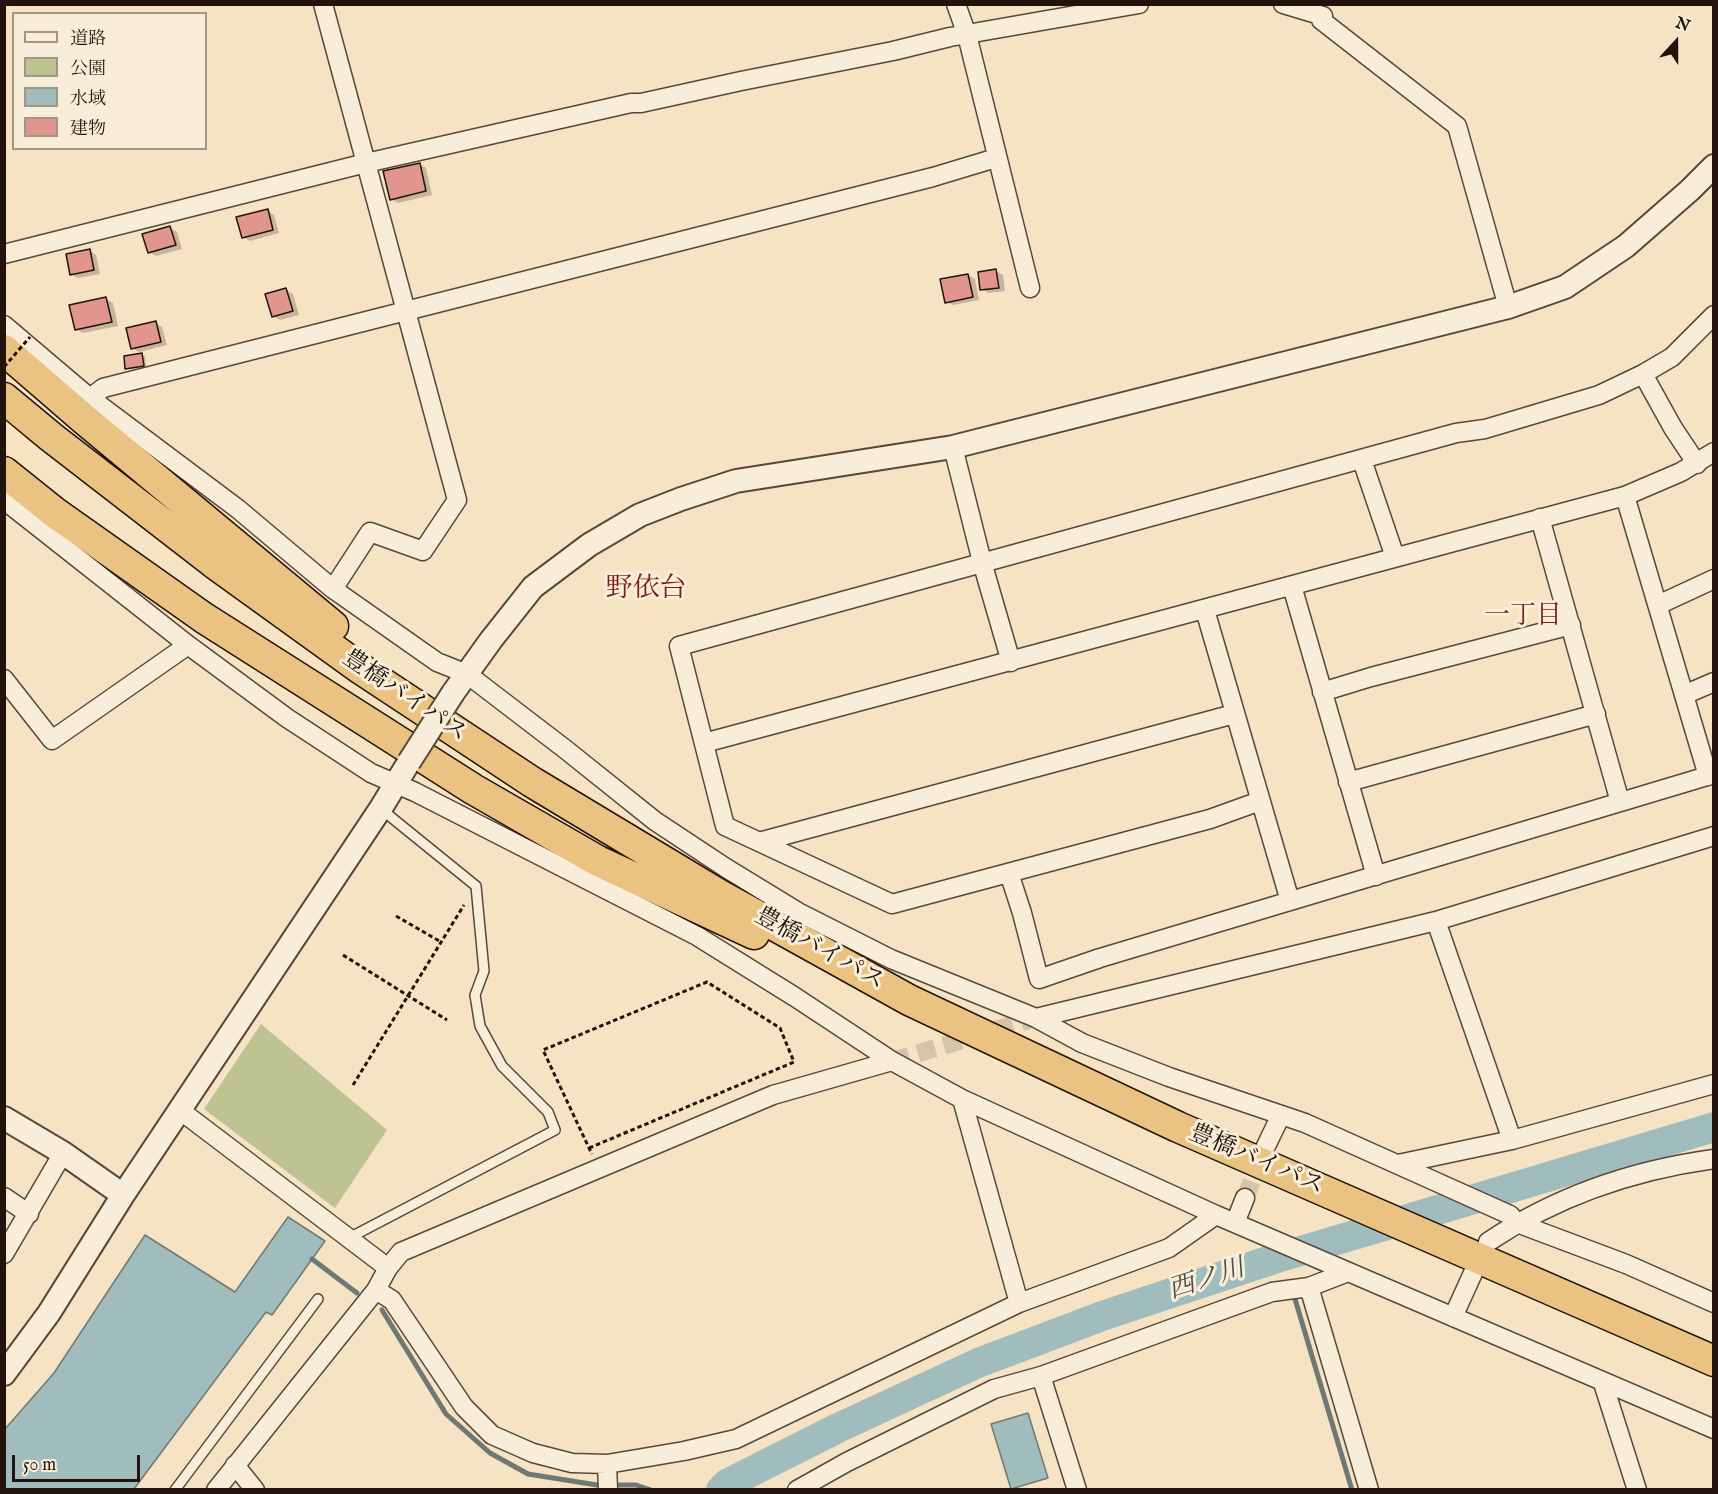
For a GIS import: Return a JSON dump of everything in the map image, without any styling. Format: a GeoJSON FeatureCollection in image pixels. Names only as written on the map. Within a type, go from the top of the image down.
{"type":"FeatureCollection","features":[{"type":"Feature","properties":{"kind":"highway"},"geometry":{"type":"LineString","coordinates":[[4,350],[334,627],[361,669]]}},
{"type":"Feature","properties":{"kind":"highway","name":"豊橋バイパス"},"geometry":{"type":"LineString","coordinates":[[4,398],[214,563],[361,669],[532,782],[718,894],[909,1000],[1178,1127],[1713,1361]]}},
{"type":"Feature","properties":{"kind":"highway"},"geometry":{"type":"LineString","coordinates":[[4,472],[54,512],[204,618],[523,819],[598,861],[708,914],[909,1000]]}},
{"type":"Feature","properties":{"kind":"street"},"geometry":{"type":"LineString","coordinates":[[323,4],[457,500],[423,551],[370,532],[333,589]]}},
{"type":"Feature","properties":{"kind":"street"},"geometry":{"type":"LineString","coordinates":[[956,4],[967,35],[996,159],[1030,288]]}},
{"type":"Feature","properties":{"kind":"street"},"geometry":{"type":"LineString","coordinates":[[4,254],[366,163],[631,103],[641,103],[893,51],[950,37],[1138,4]]}},
{"type":"Feature","properties":{"kind":"street"},"geometry":{"type":"LineString","coordinates":[[1283,4],[1328,10],[1321,20],[1457,126],[1508,307]]}},
{"type":"Feature","properties":{"kind":"street"},"geometry":{"type":"LineString","coordinates":[[90,398],[103,388],[996,159]]}},
{"type":"Feature","properties":{"kind":"street"},"geometry":{"type":"LineString","coordinates":[[4,1374],[49,1313],[123,1195],[381,808],[453,693],[533,587],[589,545],[640,515],[736,481],[953,447],[1508,307],[1565,286],[1626,246],[1690,190],[1713,166]]}},
{"type":"Feature","properties":{"kind":"street"},"geometry":{"type":"LineString","coordinates":[[1260,801],[1210,819],[892,904],[725,826],[679,646],[1456,433],[1485,429],[1599,395],[1672,357],[1713,315]]}},
{"type":"Feature","properties":{"kind":"street"},"geometry":{"type":"LineString","coordinates":[[4,325],[90,398],[238,509],[333,589],[437,662],[467,674],[655,821],[798,912],[891,959],[1036,1018],[1082,1043],[1169,1077],[1281,1115],[1405,1167],[1514,1219],[1626,1264],[1713,1303]]}},
{"type":"Feature","properties":{"kind":"street"},"geometry":{"type":"LineString","coordinates":[[1643,374],[1673,428],[1697,464]]}},
{"type":"Feature","properties":{"kind":"street"},"geometry":{"type":"LineString","coordinates":[[953,447],[982,562],[1011,662]]}},
{"type":"Feature","properties":{"kind":"street"},"geometry":{"type":"LineString","coordinates":[[704,743],[1625,496],[1697,464],[1713,452]]}},
{"type":"Feature","properties":{"kind":"street"},"geometry":{"type":"LineString","coordinates":[[1362,460],[1395,557]]}},
{"type":"Feature","properties":{"kind":"street"},"geometry":{"type":"LineString","coordinates":[[1009,873],[1040,979],[1100,958],[1711,775],[1684,695],[1625,496]]}},
{"type":"Feature","properties":{"kind":"street"},"geometry":{"type":"LineString","coordinates":[[4,500],[188,645],[287,718],[371,773],[397,783],[697,936],[892,1061],[962,1099],[1216,1215],[1713,1429]]}},
{"type":"Feature","properties":{"kind":"street"},"geometry":{"type":"LineString","coordinates":[[1540,518],[1620,801]]}},
{"type":"Feature","properties":{"kind":"street"},"geometry":{"type":"LineString","coordinates":[[1658,605],[1713,579]]}},
{"type":"Feature","properties":{"kind":"street"},"geometry":{"type":"LineString","coordinates":[[1292,586],[1376,876]]}},
{"type":"Feature","properties":{"kind":"street"},"geometry":{"type":"LineString","coordinates":[[1205,610],[1290,901]]}},
{"type":"Feature","properties":{"kind":"street"},"geometry":{"type":"LineString","coordinates":[[1322,693],[1371,677],[1571,625]]}},
{"type":"Feature","properties":{"kind":"street"},"geometry":{"type":"LineString","coordinates":[[4,679],[52,740],[188,645]]}},
{"type":"Feature","properties":{"kind":"street"},"geometry":{"type":"LineString","coordinates":[[1684,695],[1713,682]]}},
{"type":"Feature","properties":{"kind":"street"},"geometry":{"type":"LineString","coordinates":[[759,842],[1234,714]]}},
{"type":"Feature","properties":{"kind":"street"},"geometry":{"type":"LineString","coordinates":[[1348,782],[1596,714]]}},
{"type":"Feature","properties":{"kind":"street"},"geometry":{"type":"LineString","coordinates":[[1036,1018],[1436,921],[1713,836]]}},
{"type":"Feature","properties":{"kind":"street"},"geometry":{"type":"LineString","coordinates":[[1436,921],[1512,1140]]}},
{"type":"Feature","properties":{"kind":"street"},"geometry":{"type":"LineString","coordinates":[[216,1490],[376,1290],[388,1268],[401,1252],[773,1095],[892,1061]]}},
{"type":"Feature","properties":{"kind":"street"},"geometry":{"type":"LineString","coordinates":[[1405,1167],[1713,1084]]}},
{"type":"Feature","properties":{"kind":"street"},"geometry":{"type":"LineString","coordinates":[[962,1099],[1019,1303]]}},
{"type":"Feature","properties":{"kind":"street"},"geometry":{"type":"LineString","coordinates":[[181,1111],[388,1268]]}},
{"type":"Feature","properties":{"kind":"street"},"geometry":{"type":"LineString","coordinates":[[1266,1146],[1281,1115]]}},
{"type":"Feature","properties":{"kind":"street"},"geometry":{"type":"LineString","coordinates":[[4,1118],[63,1153],[123,1195]]}},
{"type":"Feature","properties":{"kind":"street"},"geometry":{"type":"LineString","coordinates":[[4,1254],[63,1153]]}},
{"type":"Feature","properties":{"kind":"street"},"geometry":{"type":"LineString","coordinates":[[1488,1242],[1514,1219],[1596,1187],[1678,1164],[1713,1159]]}},
{"type":"Feature","properties":{"kind":"street"},"geometry":{"type":"LineString","coordinates":[[4,1197],[29,1214]]}},
{"type":"Feature","properties":{"kind":"street"},"geometry":{"type":"LineString","coordinates":[[1236,1223],[1245,1198]]}},
{"type":"Feature","properties":{"kind":"street"},"geometry":{"type":"LineString","coordinates":[[376,1290],[392,1300],[464,1407],[492,1434],[533,1453],[572,1463],[607,1464],[684,1451],[736,1439],[1019,1303],[1169,1248],[1216,1215]]}},
{"type":"Feature","properties":{"kind":"street"},"geometry":{"type":"LineString","coordinates":[[796,1490],[994,1389],[1041,1376],[1272,1292],[1310,1287],[1348,1272]]}},
{"type":"Feature","properties":{"kind":"street"},"geometry":{"type":"LineString","coordinates":[[1453,1317],[1473,1273]]}},
{"type":"Feature","properties":{"kind":"street"},"geometry":{"type":"LineString","coordinates":[[1310,1287],[1369,1490]]}},
{"type":"Feature","properties":{"kind":"street"},"geometry":{"type":"LineString","coordinates":[[1041,1376],[1077,1490]]}},
{"type":"Feature","properties":{"kind":"street"},"geometry":{"type":"LineString","coordinates":[[1603,1383],[1637,1490]]}},
{"type":"Feature","properties":{"kind":"street"},"geometry":{"type":"LineString","coordinates":[[607,1464],[608,1490]]}},
{"type":"Feature","properties":{"kind":"street"},"geometry":{"type":"LineString","coordinates":[[235,1465],[255,1490]]}},
{"type":"Feature","properties":{"kind":"lane"},"geometry":{"type":"LineString","coordinates":[[349,1238],[555,1130],[548,1112],[502,1066],[480,1026],[475,995],[484,971],[476,886],[381,808]]}},
{"type":"Feature","properties":{"kind":"lane"},"geometry":{"type":"LineString","coordinates":[[175,1490],[318,1299]]}},
{"type":"Feature","properties":{"kind":"path"},"geometry":{"type":"LineString","coordinates":[[4,368],[30,337]]}},
{"type":"Feature","properties":{"kind":"path"},"geometry":{"type":"LineString","coordinates":[[352,1084],[476,886]]}},
{"type":"Feature","properties":{"kind":"path"},"geometry":{"type":"LineString","coordinates":[[396,916],[441,942]]}},
{"type":"Feature","properties":{"kind":"path"},"geometry":{"type":"LineString","coordinates":[[343,955],[447,1020]]}},
{"type":"Feature","properties":{"kind":"path"},"geometry":{"type":"LineString","coordinates":[[589,1148],[794,1062],[780,1028],[707,982],[543,1050],[589,1148],[599,1169]]}},
{"type":"Feature","properties":{"kind":"green space"},"geometry":{"type":"Polygon","coordinates":[[[261,1024],[387,1130],[335,1208],[204,1109],[261,1024]]]}},
{"type":"Feature","properties":{"kind":"water"},"geometry":{"type":"Polygon","coordinates":[[[288,1217],[325,1241],[272,1315],[266,1312],[134,1489],[5,1489],[5,1429],[54,1373],[145,1235],[235,1292],[288,1217]]]}},
{"type":"Feature","properties":{"kind":"water"},"geometry":{"type":"Polygon","coordinates":[[[1028,1413],[1048,1478],[1011,1489],[991,1424],[1028,1413]]]}},
{"type":"Feature","properties":{"kind":"building"},"geometry":{"type":"Polygon","coordinates":[[[420,163],[426,191],[390,200],[383,171],[420,163]]]}},
{"type":"Feature","properties":{"kind":"building"},"geometry":{"type":"Polygon","coordinates":[[[268,209],[273,230],[242,238],[236,217],[268,209]]]}},
{"type":"Feature","properties":{"kind":"building"},"geometry":{"type":"Polygon","coordinates":[[[170,226],[176,245],[148,253],[142,234],[170,226]]]}},
{"type":"Feature","properties":{"kind":"building"},"geometry":{"type":"Polygon","coordinates":[[[90,249],[94,270],[70,275],[66,254],[90,249]]]}},
{"type":"Feature","properties":{"kind":"building"},"geometry":{"type":"Polygon","coordinates":[[[996,269],[999,288],[980,290],[978,272],[996,269]]]}},
{"type":"Feature","properties":{"kind":"building"},"geometry":{"type":"Polygon","coordinates":[[[968,274],[973,297],[945,303],[940,279],[968,274]]]}},
{"type":"Feature","properties":{"kind":"building"},"geometry":{"type":"Polygon","coordinates":[[[286,288],[293,311],[272,317],[265,294],[286,288]]]}},
{"type":"Feature","properties":{"kind":"building"},"geometry":{"type":"Polygon","coordinates":[[[106,297],[112,322],[75,330],[69,305],[106,297]]]}},
{"type":"Feature","properties":{"kind":"building"},"geometry":{"type":"Polygon","coordinates":[[[156,321],[161,342],[131,349],[126,328],[156,321]]]}},
{"type":"Feature","properties":{"kind":"building"},"geometry":{"type":"Polygon","coordinates":[[[142,353],[144,366],[125,369],[124,356],[142,353]]]}},
{"type":"Feature","properties":{"kind":"waterway","name":"西ノ川"},"geometry":{"type":"LineString","coordinates":[[721,1490],[727,1484],[838,1428],[978,1363],[1105,1315],[1274,1259],[1714,1127]]}},
{"type":"Feature","properties":{"kind":"waterway"},"geometry":{"type":"LineString","coordinates":[[312,1259],[357,1293]]}},
{"type":"Feature","properties":{"kind":"waterway"},"geometry":{"type":"LineString","coordinates":[[1295,1299],[1352,1490]]}},
{"type":"Feature","properties":{"kind":"waterway"},"geometry":{"type":"LineString","coordinates":[[382,1310],[446,1414],[490,1453],[528,1474],[597,1485],[636,1485],[651,1490]]}},
{"type":"Feature","properties":{"kind":"tunnel"},"geometry":{"type":"LineString","coordinates":[[892,1061],[1036,1018]]}},
{"type":"Feature","properties":{"kind":"tunnel"},"geometry":{"type":"LineString","coordinates":[[1245,1198],[1263,1154]]}},
{"type":"Feature","properties":{"kind":"district","name":"野依台"},"geometry":{"type":"Point","coordinates":[646,590]}},
{"type":"Feature","properties":{"kind":"district","name":"一丁目"},"geometry":{"type":"Point","coordinates":[1523,618]}}]}
